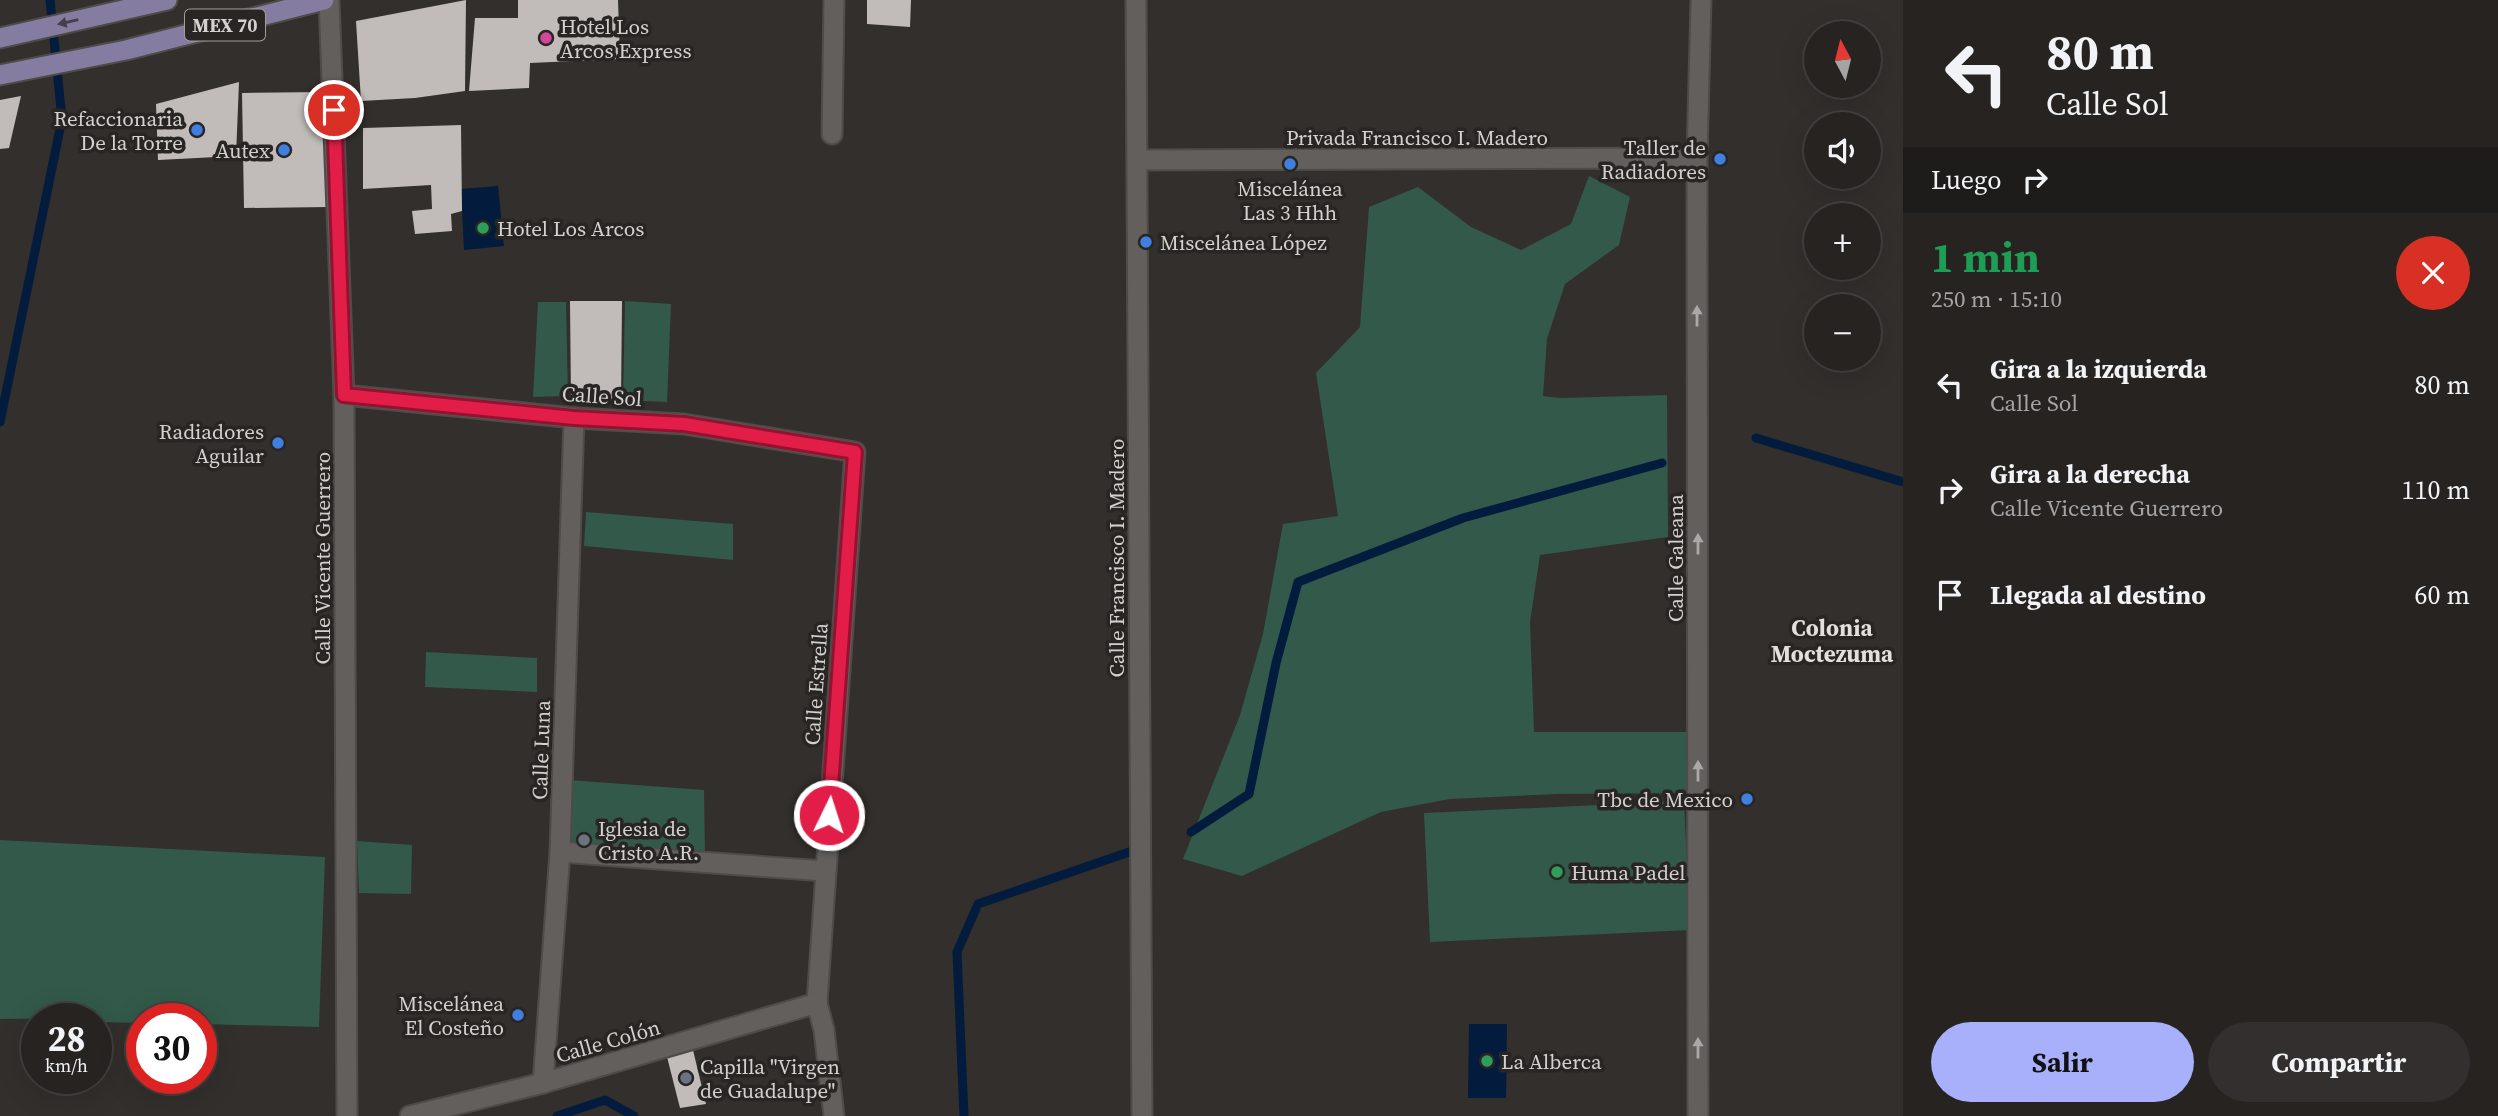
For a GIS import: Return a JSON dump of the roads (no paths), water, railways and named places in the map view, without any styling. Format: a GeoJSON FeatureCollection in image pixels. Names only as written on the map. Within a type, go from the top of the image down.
{"type":"FeatureCollection","features":[{"type":"Feature","properties":{"kind":"main road","name":"MEX 70"},"geometry":{"type":"LineString","coordinates":[[8,36],[167,0]]}},
{"type":"Feature","properties":{"kind":"main road","name":"MEX 70"},"geometry":{"type":"LineString","coordinates":[[0,75],[126,50],[324,0]]}},
{"type":"Feature","properties":{"kind":"street","name":"Calle Vicente Guerrero"},"geometry":{"type":"LineString","coordinates":[[329,0],[344,395],[347,1116]]}},
{"type":"Feature","properties":{"kind":"street"},"geometry":{"type":"LineString","coordinates":[[832,134],[834,0]]}},
{"type":"Feature","properties":{"kind":"street","name":"Calle Francisco I. Madero"},"geometry":{"type":"LineString","coordinates":[[1136,0],[1142,1116]]}},
{"type":"Feature","properties":{"kind":"street","name":"Calle Galeana"},"geometry":{"type":"LineString","coordinates":[[1698,1116],[1697,158],[1701,0]]}},
{"type":"Feature","properties":{"kind":"street","name":"Privada Francisco I. Madero"},"geometry":{"type":"LineString","coordinates":[[1138,160],[1697,158]]}},
{"type":"Feature","properties":{"kind":"street","name":"Calle Sol"},"geometry":{"type":"LineString","coordinates":[[344,395],[574,418],[684,424],[855,452]]}},
{"type":"Feature","properties":{"kind":"street","name":"Calle Luna"},"geometry":{"type":"LineString","coordinates":[[543,1083],[560,852],[574,418]]}},
{"type":"Feature","properties":{"kind":"street","name":"Calle Estrella"},"geometry":{"type":"LineString","coordinates":[[834,1116],[824,1030],[817,1003],[855,452]]}},
{"type":"Feature","properties":{"kind":"street"},"geometry":{"type":"LineString","coordinates":[[560,852],[825,871]]}},
{"type":"Feature","properties":{"kind":"street","name":"Calle Colón"},"geometry":{"type":"LineString","coordinates":[[410,1116],[543,1083],[817,1003]]}},
{"type":"Feature","properties":{"kind":"water","name":"Hotel Los Arcos"},"geometry":{"type":"Polygon","coordinates":[[[498,186],[504,246],[464,250],[461,189],[498,186]]]}},
{"type":"Feature","properties":{"kind":"water","name":"La Alberca"},"geometry":{"type":"Polygon","coordinates":[[[1469,1024],[1507,1024],[1506,1098],[1468,1098],[1469,1024]]]}},
{"type":"Feature","properties":{"kind":"waterway"},"geometry":{"type":"LineString","coordinates":[[0,422],[62,119],[50,0]]}},
{"type":"Feature","properties":{"kind":"waterway"},"geometry":{"type":"LineString","coordinates":[[1756,438],[1903,482]]}},
{"type":"Feature","properties":{"kind":"waterway"},"geometry":{"type":"LineString","coordinates":[[1191,832],[1249,794],[1276,663],[1298,582],[1463,518],[1662,463]]}},
{"type":"Feature","properties":{"kind":"waterway"},"geometry":{"type":"LineString","coordinates":[[964,1116],[957,952],[978,904],[1135,850]]}},
{"type":"Feature","properties":{"kind":"waterway"},"geometry":{"type":"LineString","coordinates":[[557,1116],[605,1100],[634,1116]]}},
{"type":"Feature","properties":{"kind":"place","name":"Hotel Los Arcos Express"},"geometry":{"type":"Point","coordinates":[546,38]}},
{"type":"Feature","properties":{"kind":"place","name":"Refaccionaria De la Torre"},"geometry":{"type":"Point","coordinates":[197,130]}},
{"type":"Feature","properties":{"kind":"place","name":"Autex"},"geometry":{"type":"Point","coordinates":[284,150]}},
{"type":"Feature","properties":{"kind":"place","name":"Taller de Radiadores"},"geometry":{"type":"Point","coordinates":[1720,159]}},
{"type":"Feature","properties":{"kind":"place","name":"Miscelánea Las 3 Hhh"},"geometry":{"type":"Point","coordinates":[1290,164]}},
{"type":"Feature","properties":{"kind":"place","name":"Hotel Los Arcos"},"geometry":{"type":"Point","coordinates":[483,228]}},
{"type":"Feature","properties":{"kind":"place","name":"Miscelánea López"},"geometry":{"type":"Point","coordinates":[1146,242]}},
{"type":"Feature","properties":{"kind":"place","name":"Radiadores Aguilar"},"geometry":{"type":"Point","coordinates":[278,443]}},
{"type":"Feature","properties":{"kind":"place","name":"Tbc de Mexico"},"geometry":{"type":"Point","coordinates":[1747,799]}},
{"type":"Feature","properties":{"kind":"place","name":"Iglesia de Cristo A.R."},"geometry":{"type":"Point","coordinates":[584,840]}},
{"type":"Feature","properties":{"kind":"place","name":"Huma Padel"},"geometry":{"type":"Point","coordinates":[1557,872]}},
{"type":"Feature","properties":{"kind":"place","name":"Miscelánea El Costeño"},"geometry":{"type":"Point","coordinates":[518,1015]}},
{"type":"Feature","properties":{"kind":"place","name":"La Alberca"},"geometry":{"type":"Point","coordinates":[1487,1061]}},
{"type":"Feature","properties":{"kind":"place","name":"Capilla \"Virgen de Guadalupe\""},"geometry":{"type":"Point","coordinates":[686,1078]}},
{"type":"Feature","properties":{"kind":"district","name":"Colonia Moctezuma"},"geometry":{"type":"Point","coordinates":[1832,641]}}]}
